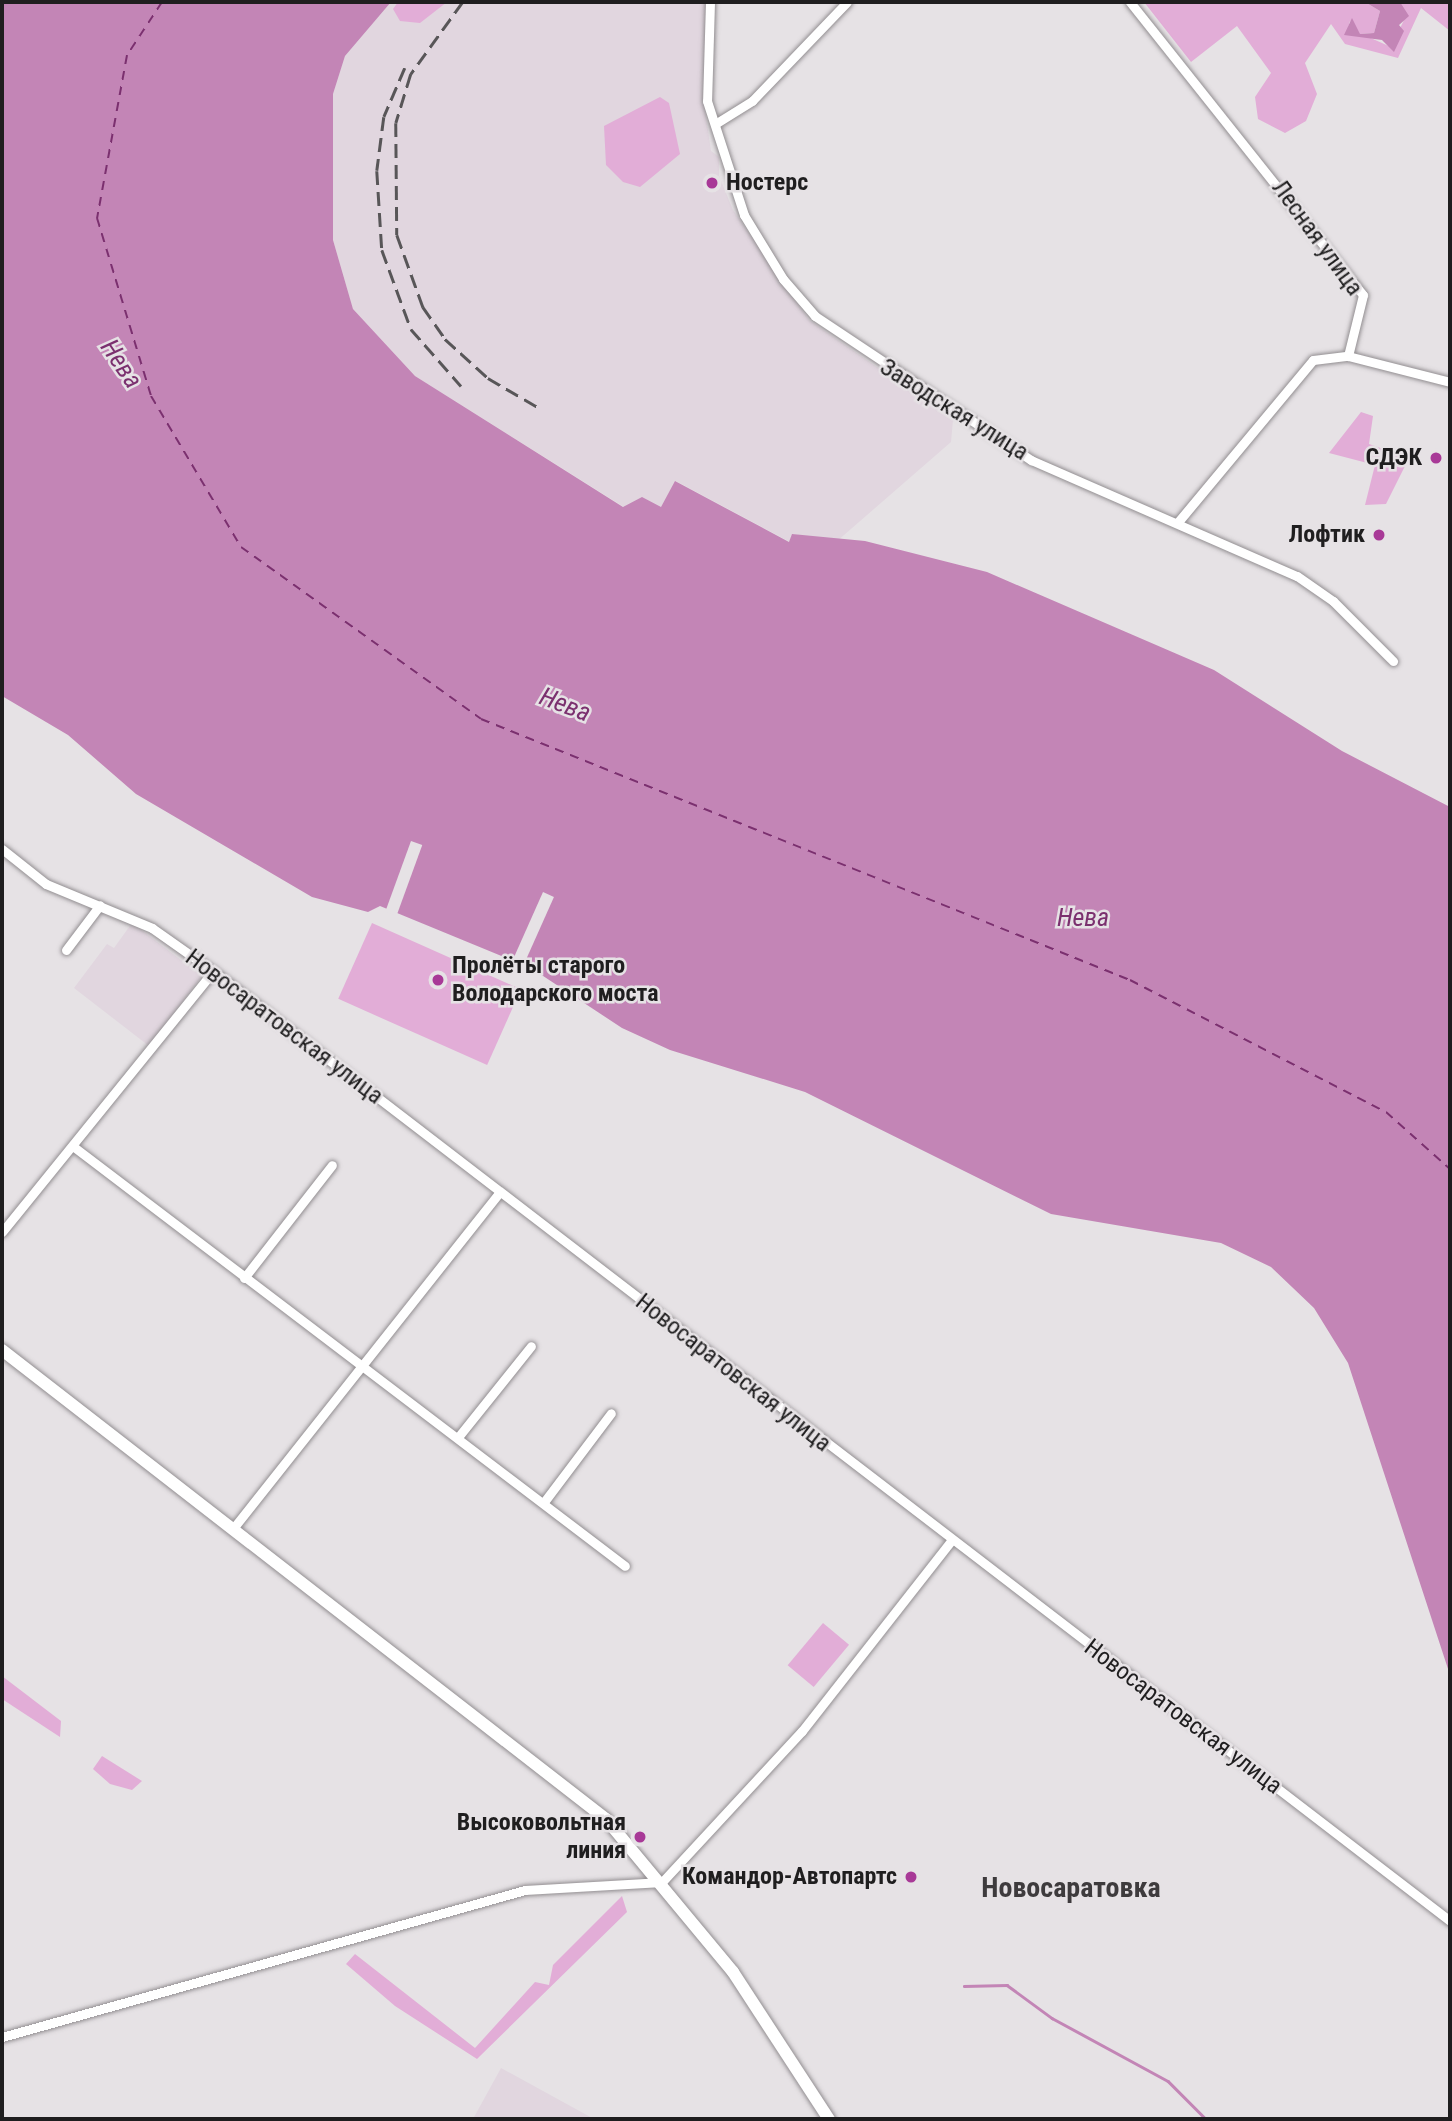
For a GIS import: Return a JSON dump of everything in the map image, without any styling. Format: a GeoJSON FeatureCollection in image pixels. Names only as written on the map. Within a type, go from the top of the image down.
{"type":"FeatureCollection","features":[{"type":"Feature","properties":{"kind":"main road"},"geometry":{"type":"LineString","coordinates":[[2,1350],[235,1526],[574,1791],[662,1882],[755,2003],[829,2119]]}},
{"type":"Feature","properties":{"kind":"street","name":"Заводская улица"},"geometry":{"type":"LineString","coordinates":[[710,2],[707,101],[744,215],[783,279],[831,331],[1031,460],[1297,576],[1333,601],[1393,661]]}},
{"type":"Feature","properties":{"kind":"street"},"geometry":{"type":"LineString","coordinates":[[715,124],[752,102],[847,2]]}},
{"type":"Feature","properties":{"kind":"street","name":"Лесная улица"},"geometry":{"type":"LineString","coordinates":[[1130,2],[1363,295],[1349,356]]}},
{"type":"Feature","properties":{"kind":"street"},"geometry":{"type":"LineString","coordinates":[[1178,522],[1298,374],[1313,360],[1349,356],[1450,382]]}},
{"type":"Feature","properties":{"kind":"street","name":"Новосаратовская улица"},"geometry":{"type":"LineString","coordinates":[[2,849],[47,884],[152,928],[214,971],[951,1541],[1450,1921]]}},
{"type":"Feature","properties":{"kind":"street"},"geometry":{"type":"LineString","coordinates":[[66,950],[100,905]]}},
{"type":"Feature","properties":{"kind":"street"},"geometry":{"type":"LineString","coordinates":[[2,1232],[74,1147],[214,971]]}},
{"type":"Feature","properties":{"kind":"street"},"geometry":{"type":"LineString","coordinates":[[74,1147],[362,1367],[459,1436],[625,1566]]}},
{"type":"Feature","properties":{"kind":"street"},"geometry":{"type":"LineString","coordinates":[[244,1278],[332,1165]]}},
{"type":"Feature","properties":{"kind":"street"},"geometry":{"type":"LineString","coordinates":[[235,1526],[499,1193]]}},
{"type":"Feature","properties":{"kind":"street"},"geometry":{"type":"LineString","coordinates":[[459,1436],[531,1346]]}},
{"type":"Feature","properties":{"kind":"street"},"geometry":{"type":"LineString","coordinates":[[544,1502],[611,1413]]}},
{"type":"Feature","properties":{"kind":"street"},"geometry":{"type":"LineString","coordinates":[[2,2037],[525,1890],[662,1882],[802,1731],[951,1541]]}},
{"type":"Feature","properties":{"kind":"shaded area"},"geometry":{"type":"Polygon","coordinates":[[[391,2],[708,2],[704,102],[711,151],[719,157],[719,176],[733,210],[809,320],[953,420],[951,442],[836,542],[793,534],[790,542],[676,481],[661,507],[624,507],[415,376],[353,309],[333,240],[333,94],[345,56],[391,2]]]}},
{"type":"Feature","properties":{"kind":"shaded area"},"geometry":{"type":"Polygon","coordinates":[[[398,2],[447,2],[420,23],[400,21],[393,9],[398,2]]]}},
{"type":"Feature","properties":{"kind":"shaded area"},"geometry":{"type":"Polygon","coordinates":[[[1144,2],[1365,2],[1380,11],[1374,33],[1361,34],[1391,47],[1404,20],[1400,2],[1450,2],[1450,31],[1421,8],[1398,58],[1345,44],[1331,24],[1305,63],[1317,94],[1306,121],[1285,133],[1258,119],[1255,97],[1271,73],[1237,26],[1191,62],[1144,2]],[[1350,21],[1348,28],[1359,33],[1350,21]]]}},
{"type":"Feature","properties":{"kind":"shaded area"},"geometry":{"type":"Polygon","coordinates":[[[660,97],[669,103],[680,154],[640,187],[623,182],[606,165],[604,126],[660,97]]]}},
{"type":"Feature","properties":{"kind":"shaded area"},"geometry":{"type":"Polygon","coordinates":[[[1361,412],[1373,416],[1369,444],[1409,458],[1386,504],[1365,505],[1375,465],[1329,453],[1361,412]]]}},
{"type":"Feature","properties":{"kind":"shaded area"},"geometry":{"type":"Polygon","coordinates":[[[132,923],[202,976],[149,1046],[74,988],[107,944],[114,948],[132,923]]]}},
{"type":"Feature","properties":{"kind":"shaded area"},"geometry":{"type":"Polygon","coordinates":[[[372,923],[521,989],[487,1065],[338,999],[372,923]]]}},
{"type":"Feature","properties":{"kind":"shaded area"},"geometry":{"type":"Polygon","coordinates":[[[823,1623],[849,1645],[814,1687],[788,1665],[823,1623]]]}},
{"type":"Feature","properties":{"kind":"shaded area"},"geometry":{"type":"Polygon","coordinates":[[[2,1676],[61,1721],[60,1737],[2,1699],[2,1676]]]}},
{"type":"Feature","properties":{"kind":"shaded area"},"geometry":{"type":"Polygon","coordinates":[[[102,1756],[142,1781],[132,1790],[110,1784],[93,1769],[102,1756]]]}},
{"type":"Feature","properties":{"kind":"shaded area"},"geometry":{"type":"Polygon","coordinates":[[[622,1896],[627,1912],[477,2059],[395,2006],[346,1964],[355,1954],[475,2048],[535,1982],[549,1985],[553,1965],[622,1896]]]}},
{"type":"Feature","properties":{"kind":"shaded area"},"geometry":{"type":"Polygon","coordinates":[[[501,2068],[594,2119],[473,2119],[501,2068]]]}},
{"type":"Feature","properties":{"kind":"water","name":"Нева"},"geometry":{"type":"Polygon","coordinates":[[[2,2],[391,2],[345,56],[333,94],[333,240],[353,309],[415,376],[623,507],[642,497],[661,507],[675,481],[789,542],[792,534],[865,541],[987,572],[1214,670],[1342,751],[1450,807],[1450,1675],[1348,1363],[1314,1308],[1271,1267],[1221,1243],[1051,1214],[805,1092],[670,1050],[622,1028],[531,968],[380,906],[368,912],[312,897],[136,794],[68,735],[2,696],[2,2]]]}},
{"type":"Feature","properties":{"kind":"water"},"geometry":{"type":"Polygon","coordinates":[[[1365,2],[1400,2],[1409,16],[1399,25],[1404,31],[1394,52],[1382,40],[1344,35],[1352,18],[1360,34],[1374,33],[1380,11],[1365,2]]]}},
{"type":"Feature","properties":{"kind":"pier"},"geometry":{"type":"Polygon","coordinates":[[[411,841],[422,845],[397,916],[385,911],[411,841]]]}},
{"type":"Feature","properties":{"kind":"pier"},"geometry":{"type":"Polygon","coordinates":[[[543,892],[554,897],[522,969],[511,964],[543,892]]]}},
{"type":"Feature","properties":{"kind":"waterway"},"geometry":{"type":"LineString","coordinates":[[964,1986],[1007,1985],[1052,2018],[1168,2081],[1206,2119]]}},
{"type":"Feature","properties":{"kind":"ferry route"},"geometry":{"type":"LineString","coordinates":[[162,2],[127,55],[97,218],[151,396],[241,547],[481,719],[1130,980],[1386,1112],[1450,1169]]}},
{"type":"Feature","properties":{"kind":"railway"},"geometry":{"type":"LineString","coordinates":[[463,2],[411,74],[396,123],[397,235],[423,307],[445,339],[488,378],[541,409]]}},
{"type":"Feature","properties":{"kind":"railway"},"geometry":{"type":"LineString","coordinates":[[405,68],[384,117],[377,171],[382,250],[411,329],[461,386]]}},
{"type":"Feature","properties":{"kind":"place","name":"Ностерс"},"geometry":{"type":"Point","coordinates":[712,183]}},
{"type":"Feature","properties":{"kind":"place","name":"СДЭК"},"geometry":{"type":"Point","coordinates":[1436,458]}},
{"type":"Feature","properties":{"kind":"place","name":"Лофтик"},"geometry":{"type":"Point","coordinates":[1379,535]}},
{"type":"Feature","properties":{"kind":"place","name":"Пролёты старого Володарского моста"},"geometry":{"type":"Point","coordinates":[438,980]}},
{"type":"Feature","properties":{"kind":"place","name":"Высоковольтная линия"},"geometry":{"type":"Point","coordinates":[640,1837]}},
{"type":"Feature","properties":{"kind":"place","name":"Командор-Автопартс"},"geometry":{"type":"Point","coordinates":[911,1877]}},
{"type":"Feature","properties":{"kind":"district","name":"Новосаратовка"},"geometry":{"type":"Point","coordinates":[1071,1888]}}]}
